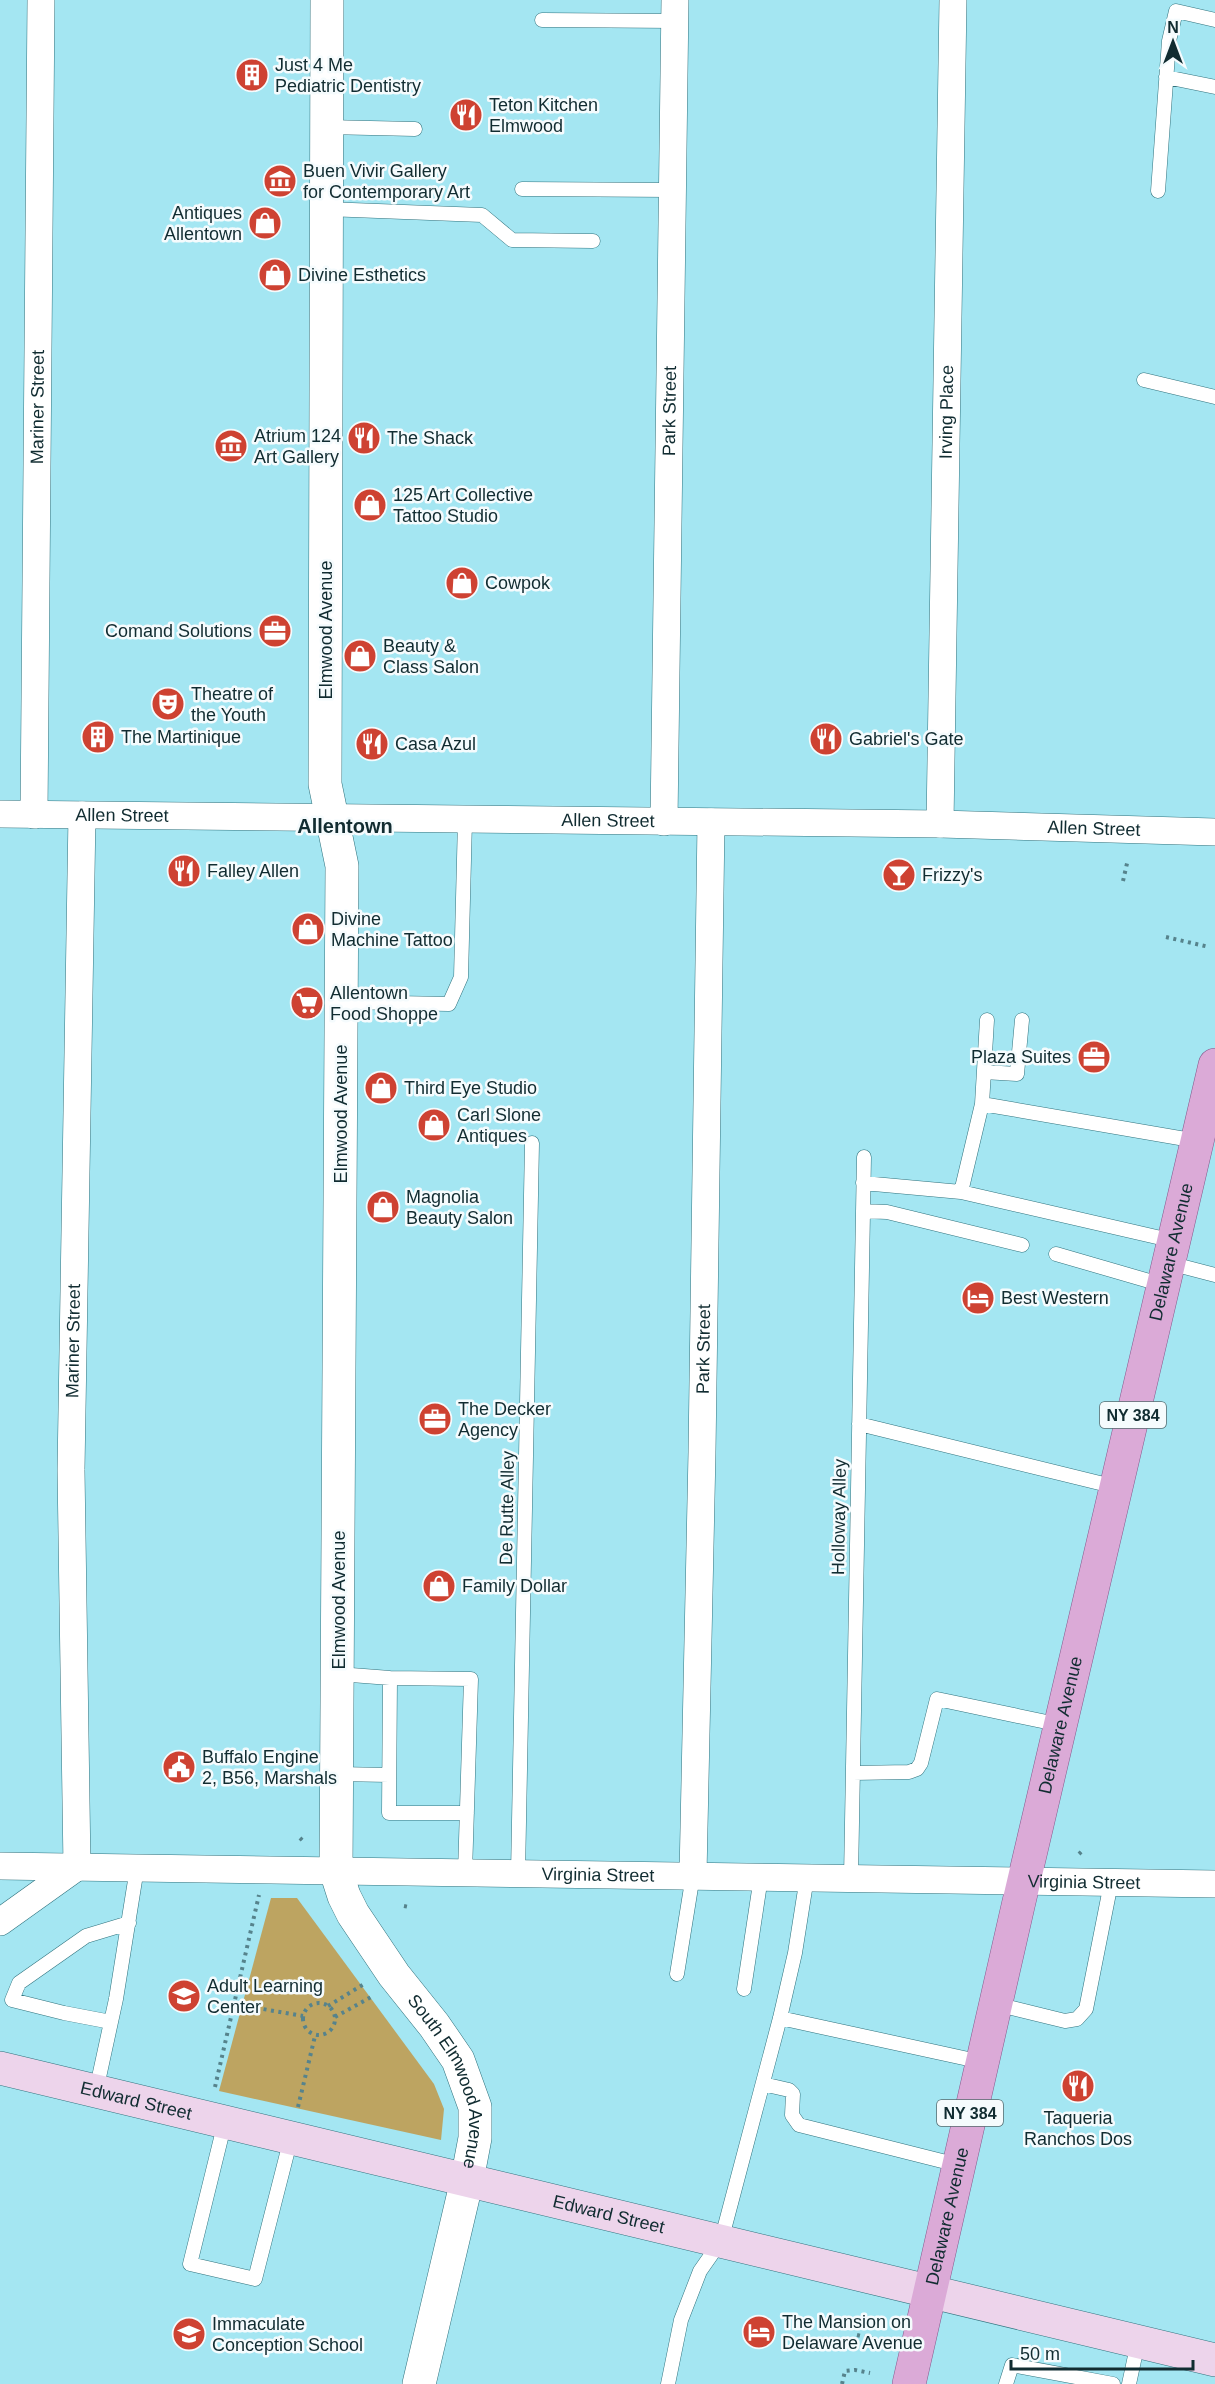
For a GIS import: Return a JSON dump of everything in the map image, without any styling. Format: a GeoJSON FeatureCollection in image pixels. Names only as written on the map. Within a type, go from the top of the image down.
{"type":"FeatureCollection","features":[{"type":"Feature","properties":{"kind":"main road","name":"Delaware Avenue"},"geometry":{"type":"LineString","coordinates":[[909,2384],[995,2004],[1197,1141],[1211,1104],[1215,1065]]}},
{"type":"Feature","properties":{"kind":"main road","name":"Edward Street"},"geometry":{"type":"LineString","coordinates":[[0,2068],[225,2122],[295,2122],[467,2180],[1215,2360]]}},
{"type":"Feature","properties":{"kind":"street","name":"Mariner Street"},"geometry":{"type":"LineString","coordinates":[[34,815],[41,0]]}},
{"type":"Feature","properties":{"kind":"street","name":"Elmwood Avenue"},"geometry":{"type":"LineString","coordinates":[[327,0],[325,784],[342,866],[336,1871]]}},
{"type":"Feature","properties":{"kind":"street","name":"Irving Place"},"geometry":{"type":"LineString","coordinates":[[940,824],[953,0]]}},
{"type":"Feature","properties":{"kind":"street","name":"Park Street"},"geometry":{"type":"LineString","coordinates":[[664,822],[675,10]]}},
{"type":"Feature","properties":{"kind":"street","name":"Allen Street"},"geometry":{"type":"LineString","coordinates":[[0,814],[940,824],[1215,832]]}},
{"type":"Feature","properties":{"kind":"street","name":"Mariner Street"},"geometry":{"type":"LineString","coordinates":[[76,1867],[71,1470],[82,815]]}},
{"type":"Feature","properties":{"kind":"street","name":"Park Street"},"geometry":{"type":"LineString","coordinates":[[693,1875],[711,822]]}},
{"type":"Feature","properties":{"kind":"street","name":"Virginia Street"},"geometry":{"type":"LineString","coordinates":[[0,1866],[1215,1884]]}},
{"type":"Feature","properties":{"kind":"street"},"geometry":{"type":"LineString","coordinates":[[0,1922],[76,1867]]}},
{"type":"Feature","properties":{"kind":"street","name":"South Elmwood Avenue"},"geometry":{"type":"LineString","coordinates":[[336,1871],[353,1914],[394,1975],[434,2025],[458,2060],[475,2107],[475,2138],[467,2180],[419,2384]]}},
{"type":"Feature","properties":{"kind":"lane"},"geometry":{"type":"LineString","coordinates":[[542,20],[675,10]]}},
{"type":"Feature","properties":{"kind":"lane"},"geometry":{"type":"LineString","coordinates":[[1158,191],[1169,42],[1176,11],[1215,20]]}},
{"type":"Feature","properties":{"kind":"lane"},"geometry":{"type":"LineString","coordinates":[[1166,77],[1215,87]]}},
{"type":"Feature","properties":{"kind":"lane"},"geometry":{"type":"LineString","coordinates":[[326,127],[415,129]]}},
{"type":"Feature","properties":{"kind":"lane"},"geometry":{"type":"LineString","coordinates":[[522,189],[672,190]]}},
{"type":"Feature","properties":{"kind":"lane"},"geometry":{"type":"LineString","coordinates":[[326,209],[482,215],[512,240],[593,241]]}},
{"type":"Feature","properties":{"kind":"lane"},"geometry":{"type":"LineString","coordinates":[[1144,380],[1215,397]]}},
{"type":"Feature","properties":{"kind":"lane"},"geometry":{"type":"LineString","coordinates":[[342,1002],[449,1004],[461,977],[465,820]]}},
{"type":"Feature","properties":{"kind":"lane"},"geometry":{"type":"LineString","coordinates":[[961,1192],[982,1104],[987,1020]]}},
{"type":"Feature","properties":{"kind":"lane"},"geometry":{"type":"LineString","coordinates":[[984,1072],[1017,1074],[1022,1020]]}},
{"type":"Feature","properties":{"kind":"lane"},"geometry":{"type":"LineString","coordinates":[[982,1104],[1197,1141]]}},
{"type":"Feature","properties":{"kind":"lane","name":"De Rutte Alley"},"geometry":{"type":"LineString","coordinates":[[518,1874],[532,1143]]}},
{"type":"Feature","properties":{"kind":"lane","name":"Holloway Alley"},"geometry":{"type":"LineString","coordinates":[[851,1878],[864,1157]]}},
{"type":"Feature","properties":{"kind":"lane"},"geometry":{"type":"LineString","coordinates":[[863,1183],[961,1192],[1169,1263],[1215,1275]]}},
{"type":"Feature","properties":{"kind":"lane"},"geometry":{"type":"LineString","coordinates":[[863,1211],[886,1212],[1022,1245]]}},
{"type":"Feature","properties":{"kind":"lane"},"geometry":{"type":"LineString","coordinates":[[1056,1254],[1169,1263]]}},
{"type":"Feature","properties":{"kind":"lane"},"geometry":{"type":"LineString","coordinates":[[859,1424],[1116,1487]]}},
{"type":"Feature","properties":{"kind":"lane"},"geometry":{"type":"LineString","coordinates":[[338,1674],[390,1678],[471,1679],[465,1873]]}},
{"type":"Feature","properties":{"kind":"lane"},"geometry":{"type":"LineString","coordinates":[[390,1678],[389,1813],[467,1813]]}},
{"type":"Feature","properties":{"kind":"lane"},"geometry":{"type":"LineString","coordinates":[[853,1773],[909,1772],[917,1769],[921,1763],[937,1699],[1061,1725]]}},
{"type":"Feature","properties":{"kind":"lane"},"geometry":{"type":"LineString","coordinates":[[337,1774],[389,1775]]}},
{"type":"Feature","properties":{"kind":"lane"},"geometry":{"type":"LineString","coordinates":[[96,2091],[111,2022],[137,1868]]}},
{"type":"Feature","properties":{"kind":"lane"},"geometry":{"type":"LineString","coordinates":[[677,1974],[693,1875]]}},
{"type":"Feature","properties":{"kind":"lane"},"geometry":{"type":"LineString","coordinates":[[744,1989],[761,1876]]}},
{"type":"Feature","properties":{"kind":"lane"},"geometry":{"type":"LineString","coordinates":[[668,2384],[681,2320],[700,2271],[721,2241],[780,2018],[795,1953],[807,1877]]}},
{"type":"Feature","properties":{"kind":"lane"},"geometry":{"type":"LineString","coordinates":[[995,2004],[1065,2021],[1077,2019],[1086,2009],[1111,1882]]}},
{"type":"Feature","properties":{"kind":"lane"},"geometry":{"type":"LineString","coordinates":[[111,2022],[12,2000],[19,1983],[86,1936],[129,1923]]}},
{"type":"Feature","properties":{"kind":"lane"},"geometry":{"type":"LineString","coordinates":[[780,2018],[982,2062]]}},
{"type":"Feature","properties":{"kind":"lane"},"geometry":{"type":"LineString","coordinates":[[763,2084],[789,2090],[793,2094],[792,2115],[799,2125],[958,2165]]}},
{"type":"Feature","properties":{"kind":"lane"},"geometry":{"type":"LineString","coordinates":[[225,2122],[190,2264],[255,2279],[295,2122]]}},
{"type":"Feature","properties":{"kind":"lane"},"geometry":{"type":"LineString","coordinates":[[1129,2384],[1138,2341]]}},
{"type":"Feature","properties":{"kind":"lane"},"geometry":{"type":"LineString","coordinates":[[1006,2384],[1012,2365],[1113,2384]]}},
{"type":"Feature","properties":{"kind":"path"},"geometry":{"type":"LineString","coordinates":[[1123,881],[1128,859]]}},
{"type":"Feature","properties":{"kind":"path"},"geometry":{"type":"LineString","coordinates":[[1166,937],[1209,947]]}},
{"type":"Feature","properties":{"kind":"path"},"geometry":{"type":"LineString","coordinates":[[1079,1854],[1084,1849]]}},
{"type":"Feature","properties":{"kind":"path"},"geometry":{"type":"LineString","coordinates":[[214,2087],[259,1895]]}},
{"type":"Feature","properties":{"kind":"path"},"geometry":{"type":"LineString","coordinates":[[328,2006],[364,1984]]}},
{"type":"Feature","properties":{"kind":"path"},"geometry":{"type":"LineString","coordinates":[[335,2017],[373,1996]]}},
{"type":"Feature","properties":{"kind":"path"},"geometry":{"type":"LineString","coordinates":[[234,2004],[303,2016]]}},
{"type":"Feature","properties":{"kind":"path"},"geometry":{"type":"LineString","coordinates":[[313,2004],[323,2004],[328,2006],[335,2017],[330,2031],[321,2036],[315,2036],[306,2031],[303,2016],[308,2007],[313,2004]]}},
{"type":"Feature","properties":{"kind":"path"},"geometry":{"type":"LineString","coordinates":[[295,2122],[315,2036]]}},
{"type":"Feature","properties":{"kind":"path"},"geometry":{"type":"LineString","coordinates":[[858,2335],[878,2340]]}},
{"type":"Feature","properties":{"kind":"path"},"geometry":{"type":"LineString","coordinates":[[842,2384],[840,2377],[849,2369],[870,2373]]}},
{"type":"Feature","properties":{"kind":"shaded area"},"geometry":{"type":"Polygon","coordinates":[[[271,1898],[297,1898],[434,2084],[444,2109],[441,2140],[219,2091],[271,1898]]]}},
{"type":"Feature","properties":{"kind":"place","name":"Just 4 Me Pediatric Dentistry"},"geometry":{"type":"Point","coordinates":[252,75]}},
{"type":"Feature","properties":{"kind":"place","name":"Teton Kitchen Elmwood"},"geometry":{"type":"Point","coordinates":[466,115]}},
{"type":"Feature","properties":{"kind":"place","name":"Buen Vivir Gallery for Contemporary Art"},"geometry":{"type":"Point","coordinates":[280,181]}},
{"type":"Feature","properties":{"kind":"place","name":"Antiques Allentown"},"geometry":{"type":"Point","coordinates":[265,223]}},
{"type":"Feature","properties":{"kind":"place","name":"Divine Esthetics"},"geometry":{"type":"Point","coordinates":[275,275]}},
{"type":"Feature","properties":{"kind":"place","name":"The Shack"},"geometry":{"type":"Point","coordinates":[364,438]}},
{"type":"Feature","properties":{"kind":"place","name":"Atrium 124 Art Gallery"},"geometry":{"type":"Point","coordinates":[231,446]}},
{"type":"Feature","properties":{"kind":"place","name":"125 Art Collective Tattoo Studio"},"geometry":{"type":"Point","coordinates":[370,505]}},
{"type":"Feature","properties":{"kind":"place","name":"Cowpok"},"geometry":{"type":"Point","coordinates":[462,583]}},
{"type":"Feature","properties":{"kind":"place","name":"Comand Solutions"},"geometry":{"type":"Point","coordinates":[275,631]}},
{"type":"Feature","properties":{"kind":"place","name":"Beauty & Class Salon"},"geometry":{"type":"Point","coordinates":[360,656]}},
{"type":"Feature","properties":{"kind":"place","name":"Theatre of the Youth"},"geometry":{"type":"Point","coordinates":[168,704]}},
{"type":"Feature","properties":{"kind":"place","name":"The Martinique"},"geometry":{"type":"Point","coordinates":[98,737]}},
{"type":"Feature","properties":{"kind":"place","name":"Gabriel's Gate"},"geometry":{"type":"Point","coordinates":[826,739]}},
{"type":"Feature","properties":{"kind":"place","name":"Casa Azul"},"geometry":{"type":"Point","coordinates":[372,744]}},
{"type":"Feature","properties":{"kind":"place","name":"Falley Allen"},"geometry":{"type":"Point","coordinates":[184,871]}},
{"type":"Feature","properties":{"kind":"place","name":"Frizzy's"},"geometry":{"type":"Point","coordinates":[899,875]}},
{"type":"Feature","properties":{"kind":"place","name":"Divine Machine Tattoo"},"geometry":{"type":"Point","coordinates":[308,929]}},
{"type":"Feature","properties":{"kind":"place","name":"Allentown Food Shoppe"},"geometry":{"type":"Point","coordinates":[307,1003]}},
{"type":"Feature","properties":{"kind":"place","name":"Plaza Suites"},"geometry":{"type":"Point","coordinates":[1094,1057]}},
{"type":"Feature","properties":{"kind":"place","name":"Third Eye Studio"},"geometry":{"type":"Point","coordinates":[381,1088]}},
{"type":"Feature","properties":{"kind":"place","name":"Carl Slone Antiques"},"geometry":{"type":"Point","coordinates":[434,1125]}},
{"type":"Feature","properties":{"kind":"place","name":"Magnolia Beauty Salon"},"geometry":{"type":"Point","coordinates":[383,1207]}},
{"type":"Feature","properties":{"kind":"place","name":"Best Western"},"geometry":{"type":"Point","coordinates":[978,1298]}},
{"type":"Feature","properties":{"kind":"place","name":"The Decker Agency"},"geometry":{"type":"Point","coordinates":[435,1419]}},
{"type":"Feature","properties":{"kind":"place","name":"Family Dollar"},"geometry":{"type":"Point","coordinates":[439,1586]}},
{"type":"Feature","properties":{"kind":"place","name":"Buffalo Engine 2, B56, Marshals"},"geometry":{"type":"Point","coordinates":[179,1767]}},
{"type":"Feature","properties":{"kind":"place","name":"Adult Learning Center"},"geometry":{"type":"Point","coordinates":[184,1996]}},
{"type":"Feature","properties":{"kind":"place","name":"Taqueria Ranchos Dos"},"geometry":{"type":"Point","coordinates":[1078,2086]}},
{"type":"Feature","properties":{"kind":"place","name":"The Mansion on Delaware Avenue"},"geometry":{"type":"Point","coordinates":[759,2332]}},
{"type":"Feature","properties":{"kind":"place","name":"Immaculate Conception School"},"geometry":{"type":"Point","coordinates":[189,2334]}},
{"type":"Feature","properties":{"kind":"district","name":"Allentown"},"geometry":{"type":"Point","coordinates":[345,826]}}]}
